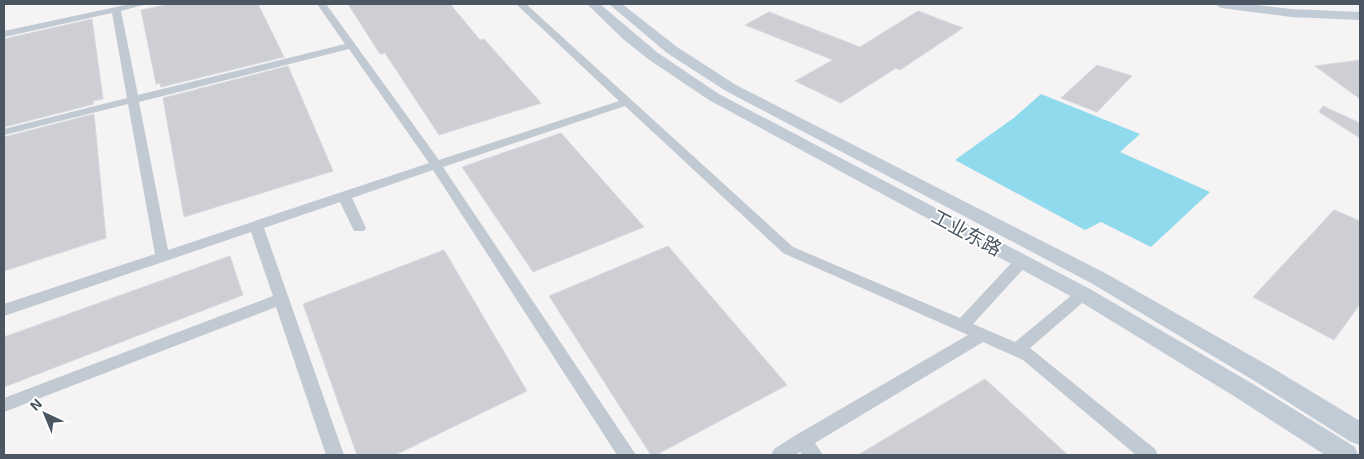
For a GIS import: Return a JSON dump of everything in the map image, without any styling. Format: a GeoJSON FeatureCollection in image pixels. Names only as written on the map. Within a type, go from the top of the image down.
{"type":"FeatureCollection","features":[{"type":"Feature","properties":{"kind":"main road","name":"工业东路"},"geometry":{"type":"LineString","coordinates":[[593,4],[653,56],[714,97],[1083,294],[1346,455]]}},
{"type":"Feature","properties":{"kind":"main road","name":"工业东路"},"geometry":{"type":"LineString","coordinates":[[615,4],[672,50],[731,88],[1098,278],[1360,434]]}},
{"type":"Feature","properties":{"kind":"main road"},"geometry":{"type":"LineString","coordinates":[[1222,4],[1291,13],[1360,16]]}},
{"type":"Feature","properties":{"kind":"street"},"geometry":{"type":"LineString","coordinates":[[4,34],[142,4]]}},
{"type":"Feature","properties":{"kind":"street"},"geometry":{"type":"LineString","coordinates":[[322,4],[436,164],[627,455]]}},
{"type":"Feature","properties":{"kind":"street"},"geometry":{"type":"LineString","coordinates":[[521,4],[788,250],[1029,355],[1150,455]]}},
{"type":"Feature","properties":{"kind":"street"},"geometry":{"type":"LineString","coordinates":[[116,9],[162,256]]}},
{"type":"Feature","properties":{"kind":"street"},"geometry":{"type":"LineString","coordinates":[[4,132],[351,45]]}},
{"type":"Feature","properties":{"kind":"street"},"geometry":{"type":"LineString","coordinates":[[4,310],[436,164],[627,102]]}},
{"type":"Feature","properties":{"kind":"street"},"geometry":{"type":"LineString","coordinates":[[344,195],[359,228]]}},
{"type":"Feature","properties":{"kind":"street"},"geometry":{"type":"LineString","coordinates":[[256,225],[335,455]]}},
{"type":"Feature","properties":{"kind":"street"},"geometry":{"type":"LineString","coordinates":[[962,326],[1022,261]]}},
{"type":"Feature","properties":{"kind":"street"},"geometry":{"type":"LineString","coordinates":[[1017,350],[1083,294]]}},
{"type":"Feature","properties":{"kind":"street"},"geometry":{"type":"LineString","coordinates":[[4,405],[281,299]]}},
{"type":"Feature","properties":{"kind":"street"},"geometry":{"type":"LineString","coordinates":[[780,455],[981,335]]}},
{"type":"Feature","properties":{"kind":"street"},"geometry":{"type":"LineString","coordinates":[[802,441],[814,455]]}},
{"type":"Feature","properties":{"kind":"water"},"geometry":{"type":"Polygon","coordinates":[[[1041,94],[1140,134],[1120,152],[1210,192],[1151,247],[1101,222],[1085,230],[955,160],[1015,117],[1041,94]]]}},
{"type":"Feature","properties":{"kind":"building"},"geometry":{"type":"Polygon","coordinates":[[[170,4],[258,4],[284,57],[161,87],[160,83],[156,84],[141,10],[170,4]]]}},
{"type":"Feature","properties":{"kind":"building"},"geometry":{"type":"Polygon","coordinates":[[[348,4],[450,4],[480,40],[484,39],[541,103],[439,135],[385,53],[380,54],[348,4]]]}},
{"type":"Feature","properties":{"kind":"building"},"geometry":{"type":"Polygon","coordinates":[[[918,11],[963,28],[900,70],[896,68],[841,103],[795,81],[833,60],[745,25],[769,12],[860,47],[918,11]]]}},
{"type":"Feature","properties":{"kind":"building"},"geometry":{"type":"Polygon","coordinates":[[[92,19],[103,99],[93,101],[94,104],[4,127],[4,39],[92,19]]]}},
{"type":"Feature","properties":{"kind":"building"},"geometry":{"type":"Polygon","coordinates":[[[1360,60],[1360,99],[1315,66],[1360,60]]]}},
{"type":"Feature","properties":{"kind":"building"},"geometry":{"type":"Polygon","coordinates":[[[1097,65],[1132,76],[1097,112],[1061,98],[1097,65]]]}},
{"type":"Feature","properties":{"kind":"building"},"geometry":{"type":"Polygon","coordinates":[[[288,66],[333,171],[184,217],[163,98],[288,66]]]}},
{"type":"Feature","properties":{"kind":"building"},"geometry":{"type":"Polygon","coordinates":[[[1323,106],[1360,123],[1360,138],[1319,112],[1323,106]]]}},
{"type":"Feature","properties":{"kind":"building"},"geometry":{"type":"Polygon","coordinates":[[[94,114],[106,238],[4,271],[4,137],[94,114]]]}},
{"type":"Feature","properties":{"kind":"building"},"geometry":{"type":"Polygon","coordinates":[[[561,133],[644,227],[533,272],[462,167],[561,133]]]}},
{"type":"Feature","properties":{"kind":"building"},"geometry":{"type":"Polygon","coordinates":[[[1334,210],[1360,221],[1360,304],[1334,340],[1253,297],[1334,210]]]}},
{"type":"Feature","properties":{"kind":"building"},"geometry":{"type":"Polygon","coordinates":[[[668,246],[787,385],[656,455],[651,455],[549,296],[668,246]]]}},
{"type":"Feature","properties":{"kind":"building"},"geometry":{"type":"Polygon","coordinates":[[[444,250],[527,391],[395,455],[357,455],[303,304],[444,250]]]}},
{"type":"Feature","properties":{"kind":"building"},"geometry":{"type":"Polygon","coordinates":[[[230,256],[243,295],[4,387],[4,337],[230,256]]]}},
{"type":"Feature","properties":{"kind":"building"},"geometry":{"type":"Polygon","coordinates":[[[985,379],[1068,455],[858,455],[985,379]]]}}]}
